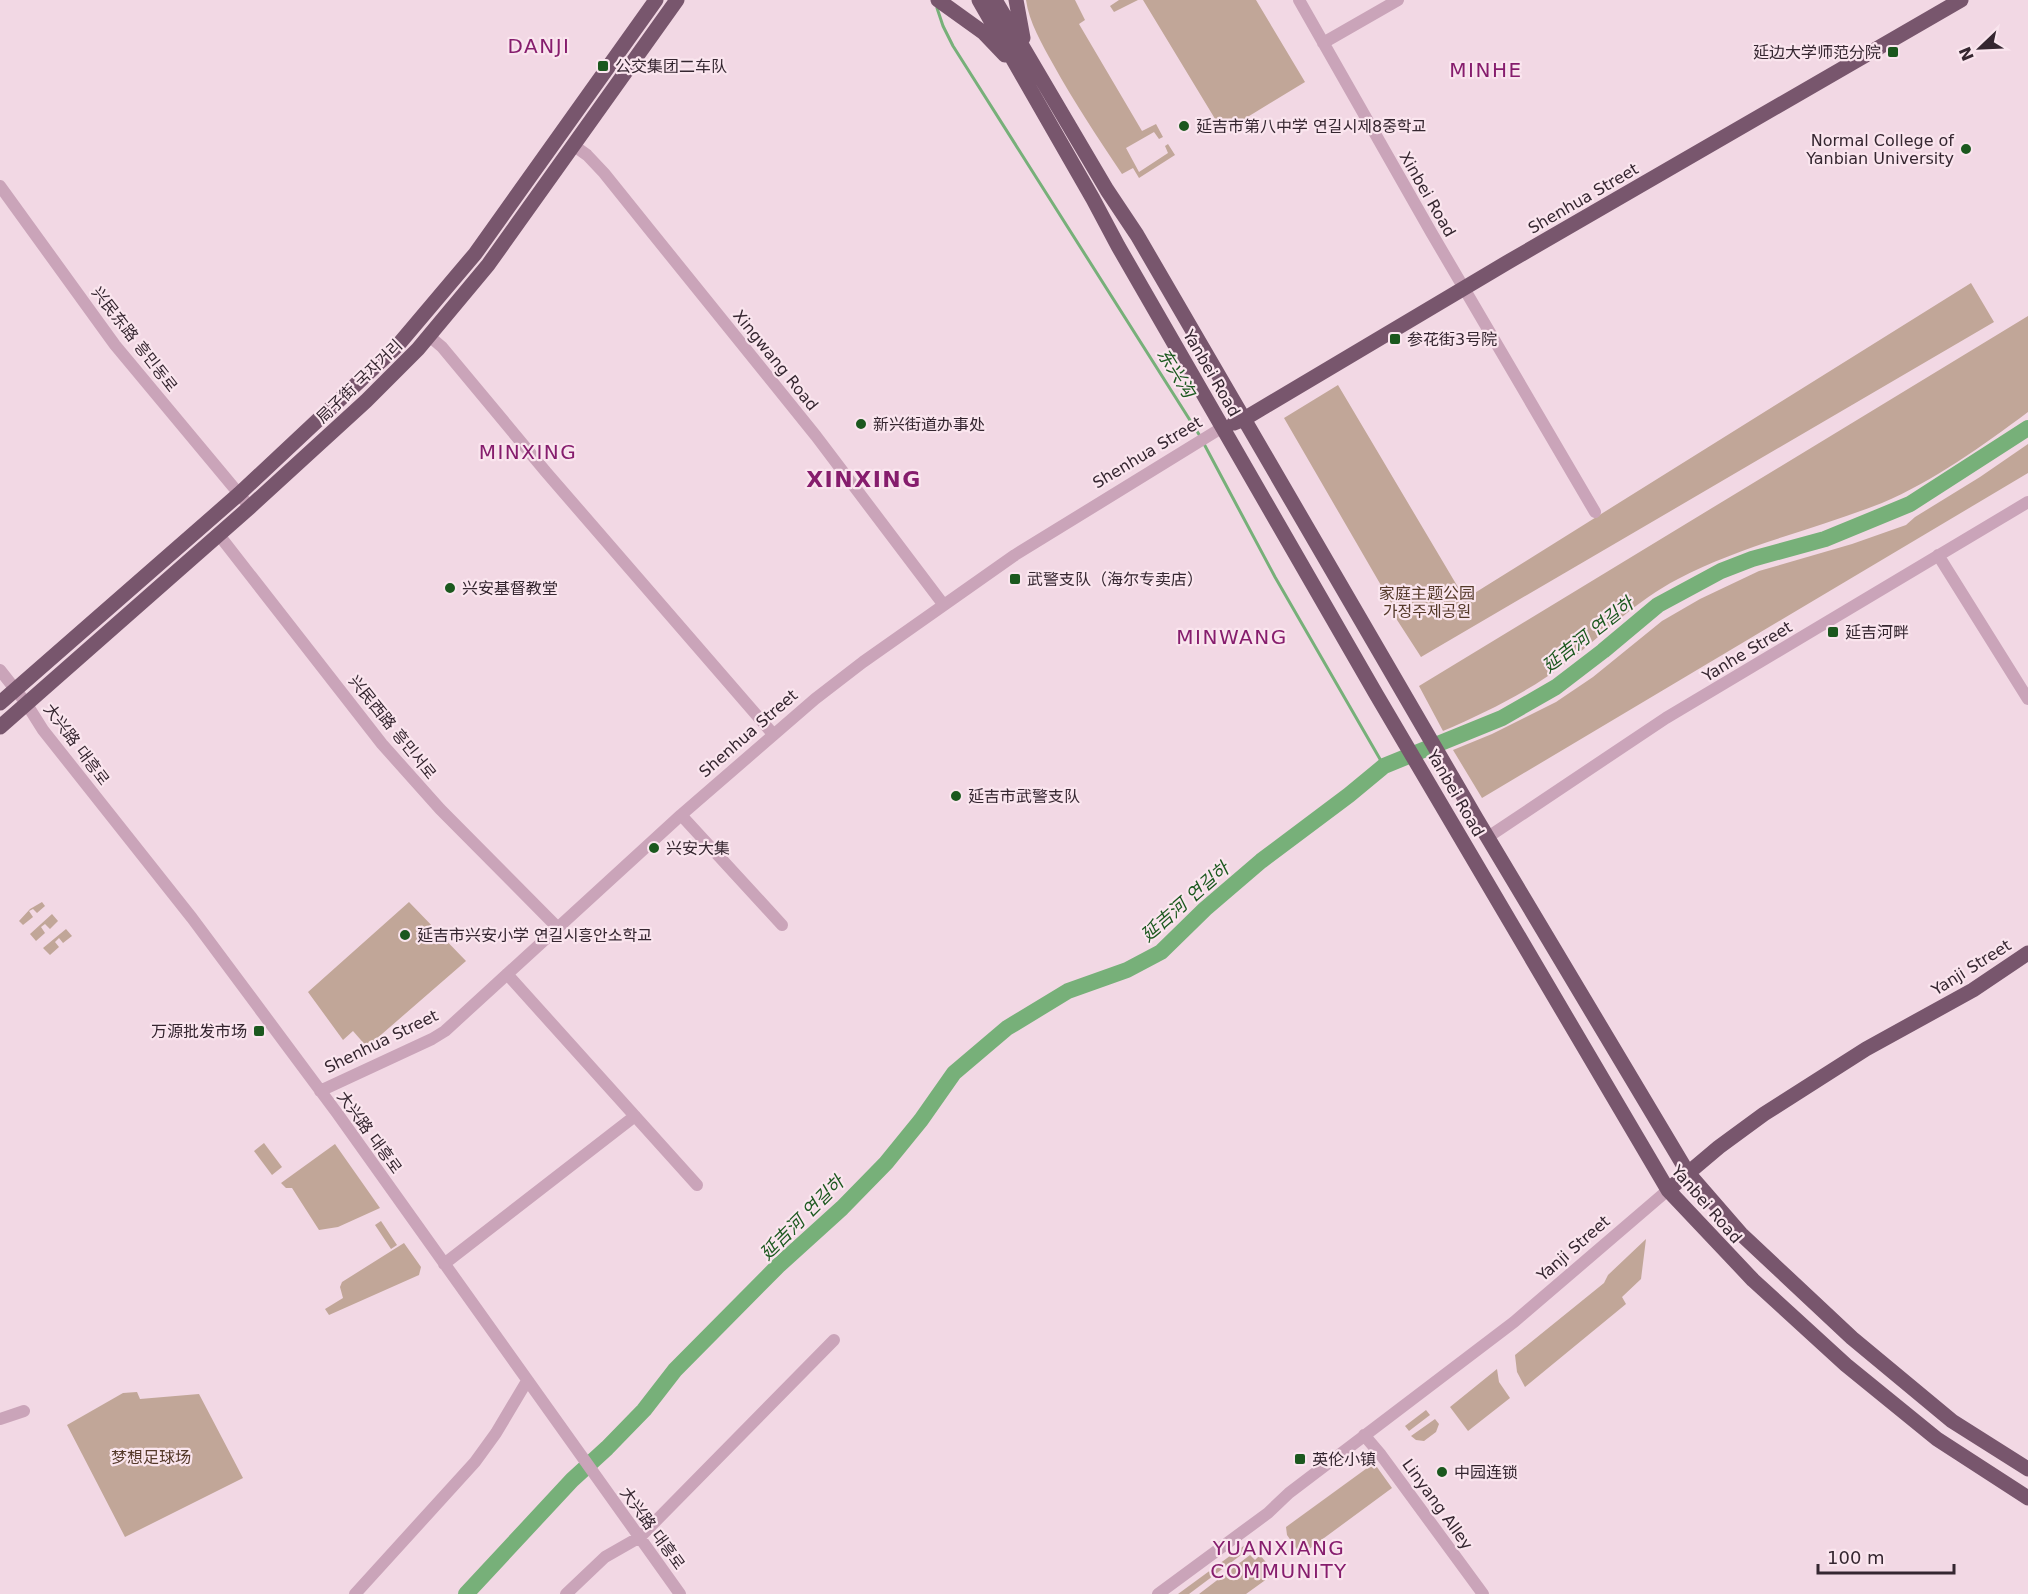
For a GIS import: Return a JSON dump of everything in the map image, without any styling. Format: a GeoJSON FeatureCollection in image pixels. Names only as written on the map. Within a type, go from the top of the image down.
{"type":"FeatureCollection","features":[{"type":"Feature","properties":{"kind":"main road","name":"局子街 국자거리"},"geometry":{"type":"LineString","coordinates":[[0,703],[239,494],[398,345],[475,254],[656,0]]}},
{"type":"Feature","properties":{"kind":"main road","name":"局子街 국자거리"},"geometry":{"type":"LineString","coordinates":[[0,727],[366,401],[429,336],[488,265],[677,0]]}},
{"type":"Feature","properties":{"kind":"main road","name":"Yanbei Road"},"geometry":{"type":"LineString","coordinates":[[979,0],[1009,50],[1024,64],[1137,235],[1476,818],[1688,1173],[1741,1234],[1852,1338],[1952,1421],[2028,1469]]}},
{"type":"Feature","properties":{"kind":"main road","name":"Yanbei Road"},"geometry":{"type":"LineString","coordinates":[[995,0],[1024,64],[1118,246],[1376,694],[1668,1190],[1753,1280],[1836,1356],[1937,1439],[2028,1498]]}},
{"type":"Feature","properties":{"kind":"main road"},"geometry":{"type":"LineString","coordinates":[[1016,0],[1024,64]]}},
{"type":"Feature","properties":{"kind":"main road","name":"Shenhua Street"},"geometry":{"type":"LineString","coordinates":[[1223,427],[1942,0]]}},
{"type":"Feature","properties":{"kind":"main road","name":"Shenhua Street"},"geometry":{"type":"LineString","coordinates":[[1461,284],[1961,0]]}},
{"type":"Feature","properties":{"kind":"main road"},"geometry":{"type":"LineString","coordinates":[[940,1],[1024,64]]}},
{"type":"Feature","properties":{"kind":"main road","name":"Yanji Street"},"geometry":{"type":"LineString","coordinates":[[1668,1190],[1719,1147],[1764,1114],[1866,1049],[1973,990],[2028,953]]}},
{"type":"Feature","properties":{"kind":"street","name":"Xinbei Road"},"geometry":{"type":"LineString","coordinates":[[1299,0],[1461,284],[1595,512]]}},
{"type":"Feature","properties":{"kind":"street"},"geometry":{"type":"LineString","coordinates":[[1323,43],[1398,0]]}},
{"type":"Feature","properties":{"kind":"street","name":"Xingwang Road"},"geometry":{"type":"LineString","coordinates":[[573,145],[587,155],[604,173],[816,436],[943,604]]}},
{"type":"Feature","properties":{"kind":"street","name":"兴民东路 흥민동로"},"geometry":{"type":"LineString","coordinates":[[0,186],[116,345],[249,507]]}},
{"type":"Feature","properties":{"kind":"street"},"geometry":{"type":"LineString","coordinates":[[429,336],[442,347],[546,472],[773,734]]}},
{"type":"Feature","properties":{"kind":"street","name":"Shenhua Street"},"geometry":{"type":"LineString","coordinates":[[320,1091],[432,1039],[456,1023],[557,927],[681,815],[773,734],[855,668],[1015,555],[1223,427]]}},
{"type":"Feature","properties":{"kind":"street","name":"Yanhe Street"},"geometry":{"type":"LineString","coordinates":[[1488,837],[1666,718],[2028,502]]}},
{"type":"Feature","properties":{"kind":"street","name":"兴民西路 흥민서로"},"geometry":{"type":"LineString","coordinates":[[219,534],[382,744],[440,809],[557,927]]}},
{"type":"Feature","properties":{"kind":"street"},"geometry":{"type":"LineString","coordinates":[[1938,555],[2028,699]]}},
{"type":"Feature","properties":{"kind":"street","name":"大兴路 대흥로"},"geometry":{"type":"LineString","coordinates":[[0,670],[26,703],[43,730],[192,918],[320,1091],[680,1594]]}},
{"type":"Feature","properties":{"kind":"street"},"geometry":{"type":"LineString","coordinates":[[681,815],[782,925]]}},
{"type":"Feature","properties":{"kind":"street"},"geometry":{"type":"LineString","coordinates":[[507,974],[697,1185]]}},
{"type":"Feature","properties":{"kind":"street"},"geometry":{"type":"LineString","coordinates":[[444,1263],[635,1116]]}},
{"type":"Feature","properties":{"kind":"street","name":"Yanji Street"},"geometry":{"type":"LineString","coordinates":[[1158,1594],[1268,1513],[1289,1493],[1514,1322],[1668,1190]]}},
{"type":"Feature","properties":{"kind":"street"},"geometry":{"type":"LineString","coordinates":[[566,1594],[605,1557],[637,1533],[834,1340]]}},
{"type":"Feature","properties":{"kind":"street"},"geometry":{"type":"LineString","coordinates":[[355,1594],[475,1462],[496,1433],[527,1381]]}},
{"type":"Feature","properties":{"kind":"street"},"geometry":{"type":"LineString","coordinates":[[0,1419],[24,1411]]}},
{"type":"Feature","properties":{"kind":"street","name":"Linyang Alley"},"geometry":{"type":"LineString","coordinates":[[1364,1435],[1483,1594]]}},
{"type":"Feature","properties":{"kind":"green space"},"geometry":{"type":"Polygon","coordinates":[[[1026,0],[1075,0],[1085,20],[1079,24],[1142,131],[1156,124],[1163,137],[1159,139],[1154,132],[1126,148],[1139,172],[1168,153],[1165,146],[1168,144],[1175,155],[1139,178],[1133,168],[1122,174],[1040,41],[1026,0]]]}},
{"type":"Feature","properties":{"kind":"green space"},"geometry":{"type":"Polygon","coordinates":[[[1119,0],[1138,0],[1114,12],[1110,6],[1119,0]]]}},
{"type":"Feature","properties":{"kind":"green space"},"geometry":{"type":"Polygon","coordinates":[[[1143,0],[1256,0],[1305,82],[1223,132],[1143,0]]]}},
{"type":"Feature","properties":{"kind":"green space","name":"家庭主题公园 가정주제공원"},"geometry":{"type":"Polygon","coordinates":[[[1971,283],[1994,322],[1421,657],[1390,609],[1393,606],[1284,418],[1338,385],[1465,599],[1971,283]]]}},
{"type":"Feature","properties":{"kind":"green space"},"geometry":{"type":"Polygon","coordinates":[[[2028,316],[2028,412],[1993,437],[1939,474],[1882,503],[1753,547],[1702,567],[1663,587],[1539,682],[1443,731],[1419,686],[2028,316]]]}},
{"type":"Feature","properties":{"kind":"green space"},"geometry":{"type":"Polygon","coordinates":[[[2028,444],[2028,473],[1482,798],[1453,750],[1492,734],[1556,702],[1593,677],[1662,621],[1700,599],[1759,571],[1852,544],[1906,525],[2028,444]]]}},
{"type":"Feature","properties":{"kind":"green space"},"geometry":{"type":"Polygon","coordinates":[[[42,902],[45,906],[37,913],[33,909],[29,911],[33,917],[23,925],[19,921],[30,909],[42,902]]]}},
{"type":"Feature","properties":{"kind":"green space"},"geometry":{"type":"Polygon","coordinates":[[[409,902],[466,961],[367,1047],[353,1031],[343,1040],[308,992],[409,902]]]}},
{"type":"Feature","properties":{"kind":"green space"},"geometry":{"type":"Polygon","coordinates":[[[52,914],[58,921],[50,929],[45,924],[41,927],[45,933],[36,941],[30,934],[52,914]]]}},
{"type":"Feature","properties":{"kind":"green space"},"geometry":{"type":"Polygon","coordinates":[[[66,929],[72,936],[63,943],[59,938],[55,942],[59,947],[50,955],[43,948],[66,929]]]}},
{"type":"Feature","properties":{"kind":"green space"},"geometry":{"type":"Polygon","coordinates":[[[264,1143],[282,1167],[272,1175],[254,1151],[264,1143]]]}},
{"type":"Feature","properties":{"kind":"green space"},"geometry":{"type":"Polygon","coordinates":[[[335,1144],[380,1208],[338,1227],[319,1230],[292,1188],[286,1188],[281,1183],[335,1144]]]}},
{"type":"Feature","properties":{"kind":"green space"},"geometry":{"type":"Polygon","coordinates":[[[381,1221],[397,1245],[391,1249],[375,1225],[381,1221]]]}},
{"type":"Feature","properties":{"kind":"green space"},"geometry":{"type":"Polygon","coordinates":[[[1646,1239],[1641,1279],[1622,1297],[1626,1304],[1525,1387],[1517,1372],[1515,1355],[1604,1283],[1608,1275],[1646,1239]]]}},
{"type":"Feature","properties":{"kind":"green space"},"geometry":{"type":"Polygon","coordinates":[[[404,1243],[421,1267],[419,1275],[329,1315],[325,1309],[343,1298],[340,1287],[342,1282],[404,1243]]]}},
{"type":"Feature","properties":{"kind":"green space"},"geometry":{"type":"Polygon","coordinates":[[[1497,1369],[1499,1382],[1510,1398],[1468,1431],[1450,1407],[1497,1369]]]}},
{"type":"Feature","properties":{"kind":"green space","name":"梦想足球场"},"geometry":{"type":"Polygon","coordinates":[[[137,1392],[140,1399],[199,1394],[243,1478],[125,1537],[67,1425],[123,1393],[137,1392]]]}},
{"type":"Feature","properties":{"kind":"green space"},"geometry":{"type":"Polygon","coordinates":[[[1426,1410],[1430,1415],[1409,1431],[1405,1426],[1426,1410]]]}},
{"type":"Feature","properties":{"kind":"green space"},"geometry":{"type":"Polygon","coordinates":[[[1435,1419],[1439,1424],[1436,1432],[1424,1441],[1416,1440],[1411,1436],[1435,1419]]]}},
{"type":"Feature","properties":{"kind":"green space"},"geometry":{"type":"Polygon","coordinates":[[[1374,1463],[1392,1488],[1301,1555],[1287,1535],[1286,1527],[1374,1463]]]}},
{"type":"Feature","properties":{"kind":"green space"},"geometry":{"type":"Polygon","coordinates":[[[1249,1542],[1253,1546],[1189,1594],[1178,1594],[1249,1542]]]}},
{"type":"Feature","properties":{"kind":"green space"},"geometry":{"type":"Polygon","coordinates":[[[1250,1555],[1255,1560],[1260,1555],[1275,1573],[1246,1594],[1199,1594],[1250,1555]]]}},
{"type":"Feature","properties":{"kind":"waterway","name":"东兴沟"},"geometry":{"type":"LineString","coordinates":[[937,8],[953,46],[1200,436]]}},
{"type":"Feature","properties":{"kind":"waterway","name":"延吉河 연길하"},"geometry":{"type":"LineString","coordinates":[[466,1594],[572,1480],[644,1410],[675,1370],[778,1266],[842,1208],[886,1163],[921,1120],[954,1073],[1007,1028],[1068,991],[1127,970],[1161,952],[1205,909],[1261,861],[1384,766],[1502,718],[1556,687],[1658,605],[1721,571],[1752,559],[1825,539],[1910,504],[2028,428]]}},
{"type":"Feature","properties":{"kind":"waterway","name":"东兴沟"},"geometry":{"type":"LineString","coordinates":[[1203,442],[1275,577],[1384,766]]}},
{"type":"Feature","properties":{"kind":"place","name":"延边大学师范分院"},"geometry":{"type":"Point","coordinates":[1893,52]}},
{"type":"Feature","properties":{"kind":"place","name":"公交集团二车队"},"geometry":{"type":"Point","coordinates":[603,66]}},
{"type":"Feature","properties":{"kind":"place","name":"延吉市第八中学 연길시제8중학교"},"geometry":{"type":"Point","coordinates":[1184,126]}},
{"type":"Feature","properties":{"kind":"place","name":"Normal College of Yanbian University"},"geometry":{"type":"Point","coordinates":[1966,149]}},
{"type":"Feature","properties":{"kind":"place","name":"参花街3号院"},"geometry":{"type":"Point","coordinates":[1395,339]}},
{"type":"Feature","properties":{"kind":"place","name":"新兴街道办事处"},"geometry":{"type":"Point","coordinates":[861,424]}},
{"type":"Feature","properties":{"kind":"place","name":"武警支队（海尔专卖店）"},"geometry":{"type":"Point","coordinates":[1015,579]}},
{"type":"Feature","properties":{"kind":"place","name":"兴安基督教堂"},"geometry":{"type":"Point","coordinates":[450,588]}},
{"type":"Feature","properties":{"kind":"place","name":"延吉河畔"},"geometry":{"type":"Point","coordinates":[1833,632]}},
{"type":"Feature","properties":{"kind":"place","name":"延吉市武警支队"},"geometry":{"type":"Point","coordinates":[956,796]}},
{"type":"Feature","properties":{"kind":"place","name":"兴安大集"},"geometry":{"type":"Point","coordinates":[654,848]}},
{"type":"Feature","properties":{"kind":"place","name":"延吉市兴安小学 연길시흥안소학교"},"geometry":{"type":"Point","coordinates":[405,935]}},
{"type":"Feature","properties":{"kind":"place","name":"万源批发市场"},"geometry":{"type":"Point","coordinates":[259,1031]}},
{"type":"Feature","properties":{"kind":"place","name":"英伦小镇"},"geometry":{"type":"Point","coordinates":[1300,1459]}},
{"type":"Feature","properties":{"kind":"place","name":"中园连锁"},"geometry":{"type":"Point","coordinates":[1442,1472]}},
{"type":"Feature","properties":{"kind":"district","name":"DANJI"},"geometry":{"type":"Point","coordinates":[539,46]}},
{"type":"Feature","properties":{"kind":"district","name":"MINHE"},"geometry":{"type":"Point","coordinates":[1486,70]}},
{"type":"Feature","properties":{"kind":"district","name":"MINXING"},"geometry":{"type":"Point","coordinates":[528,452]}},
{"type":"Feature","properties":{"kind":"district","name":"XINXING"},"geometry":{"type":"Point","coordinates":[864,479]}},
{"type":"Feature","properties":{"kind":"district","name":"MINWANG"},"geometry":{"type":"Point","coordinates":[1232,637]}},
{"type":"Feature","properties":{"kind":"district","name":"YUANXIANG COMMUNITY"},"geometry":{"type":"Point","coordinates":[1279,1560]}}]}
